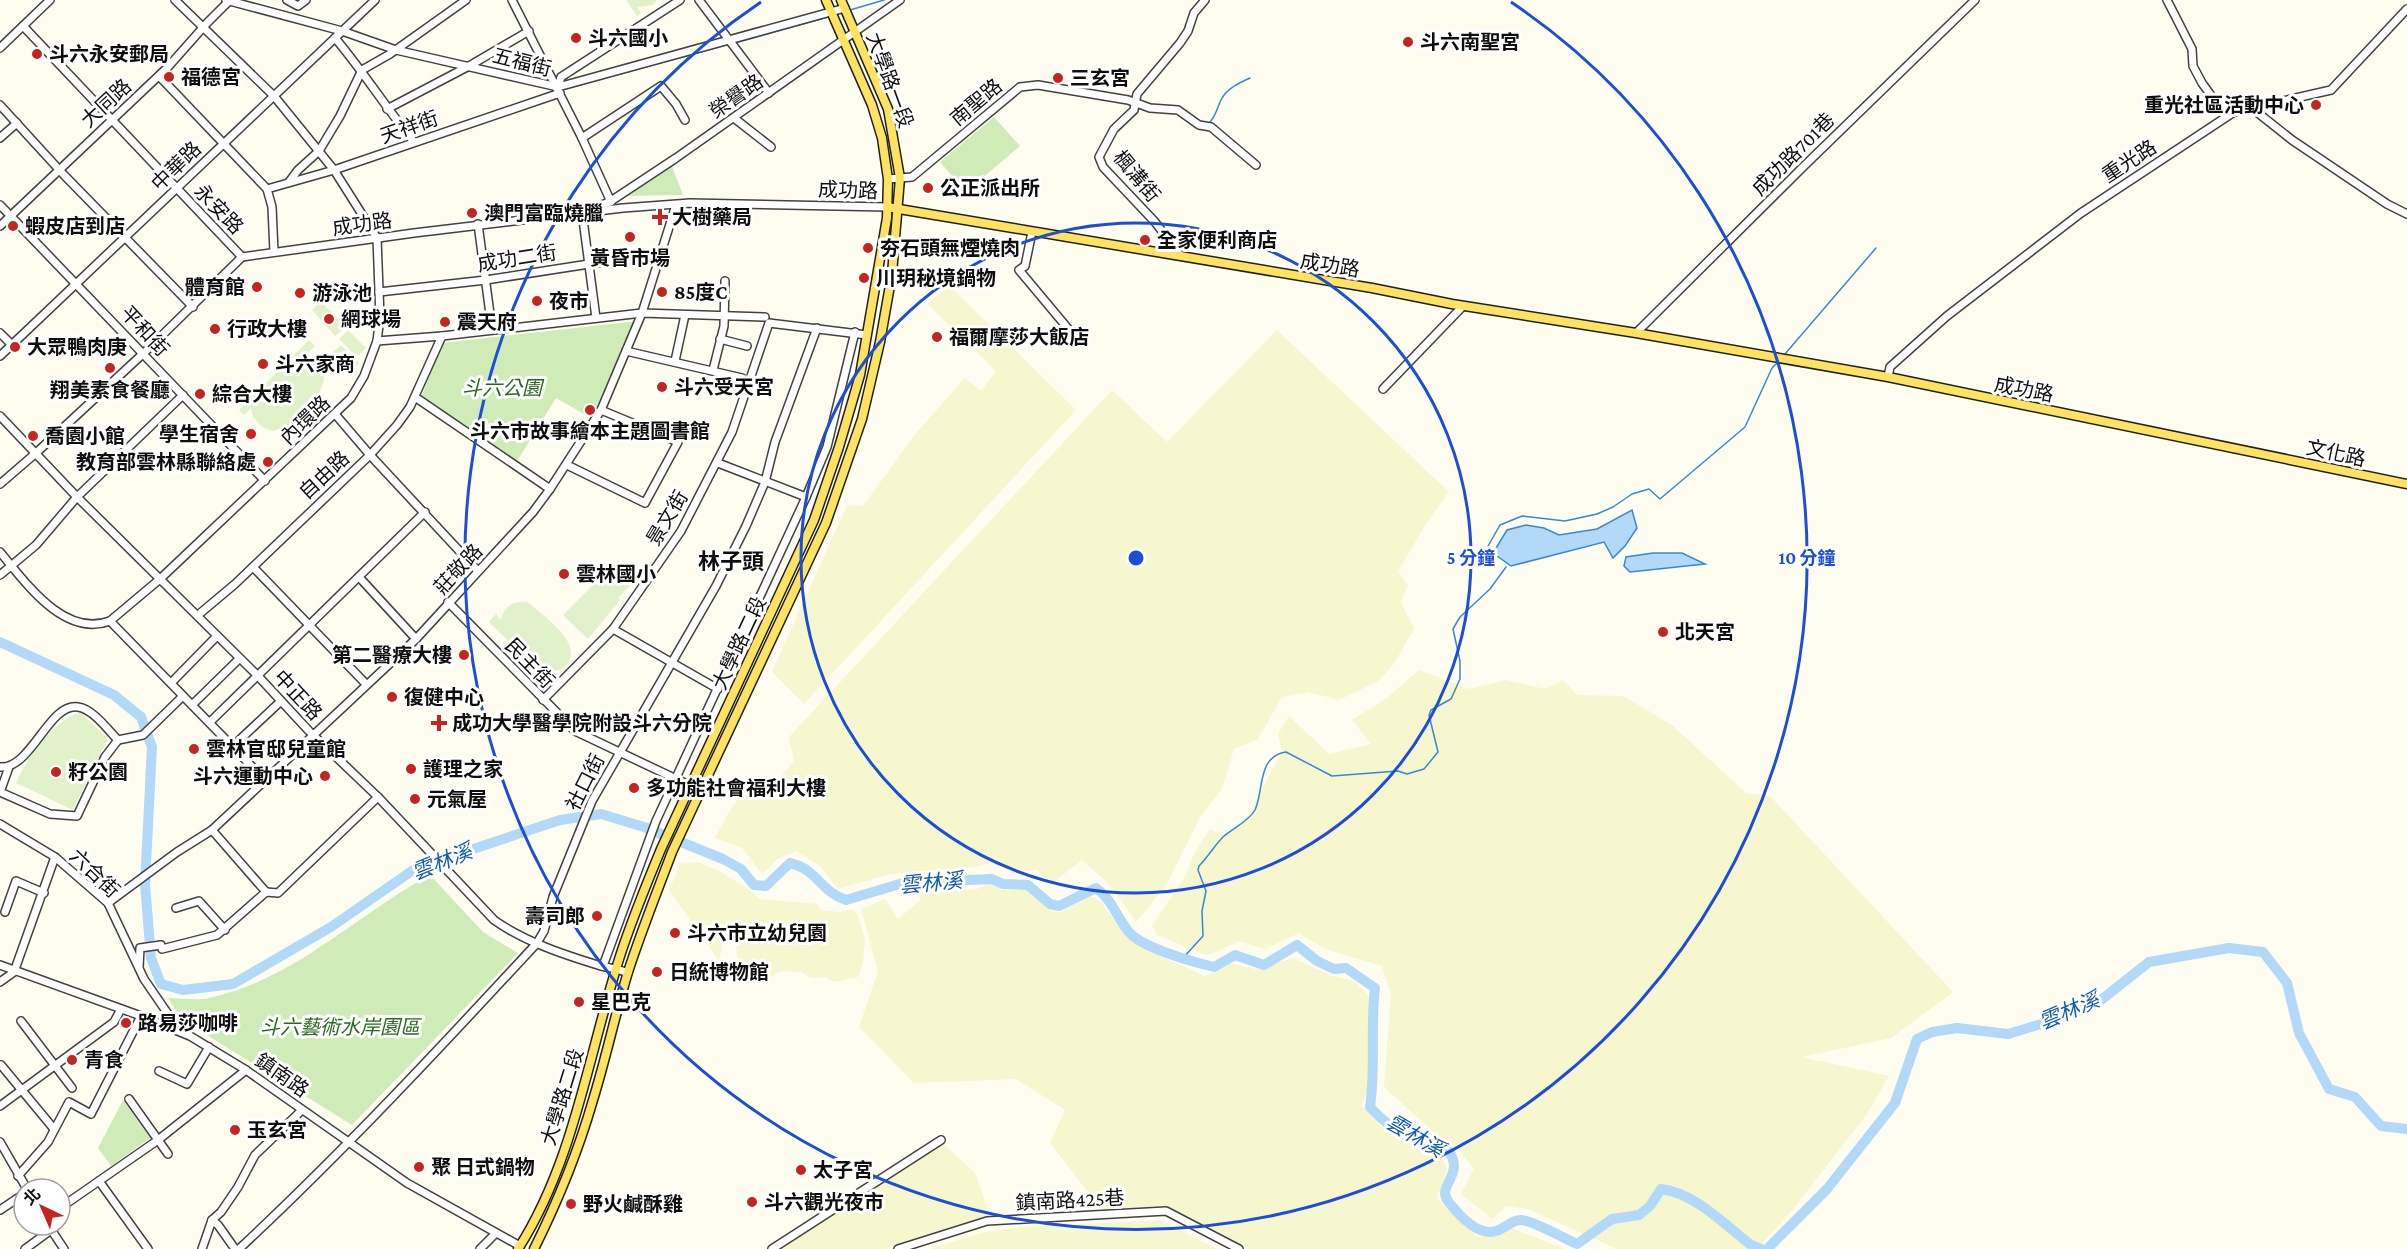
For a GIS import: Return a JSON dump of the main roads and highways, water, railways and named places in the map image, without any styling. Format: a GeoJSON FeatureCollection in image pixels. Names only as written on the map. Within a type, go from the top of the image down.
{"type":"FeatureCollection","features":[{"type":"Feature","properties":{"kind":"main road","name":"大學路一段"},"geometry":{"type":"LineString","coordinates":[[826,0],[872,105],[882,138],[888,179],[887,207]]}},
{"type":"Feature","properties":{"kind":"main road","name":"大學路一段"},"geometry":{"type":"LineString","coordinates":[[843,4],[888,109],[900,178],[898,209]]}},
{"type":"Feature","properties":{"kind":"main road","name":"成功路"},"geometry":{"type":"LineString","coordinates":[[887,207],[1888,377],[2007,404],[2258,453]]}},
{"type":"Feature","properties":{"kind":"main road","name":"大學路二段"},"geometry":{"type":"LineString","coordinates":[[521,1248],[562,1156],[616,968],[661,849],[814,520],[860,375],[887,207]]}},
{"type":"Feature","properties":{"kind":"main road","name":"大學路二段"},"geometry":{"type":"LineString","coordinates":[[534,1249],[573,1161],[593,1100],[628,973],[672,852],[826,523],[862,419],[880,342],[892,274],[898,209]]}},
{"type":"Feature","properties":{"kind":"main road","name":"文化路"},"geometry":{"type":"LineString","coordinates":[[2258,453],[2407,484]]}},
{"type":"Feature","properties":{"kind":"main road"},"geometry":{"type":"LineString","coordinates":[[829,476],[841,479]]}},
{"type":"Feature","properties":{"kind":"main road"},"geometry":{"type":"LineString","coordinates":[[721,721],[732,727]]}},
{"type":"Feature","properties":{"kind":"main road"},"geometry":{"type":"LineString","coordinates":[[562,1156],[573,1161]]}},
{"type":"Feature","properties":{"kind":"water"},"geometry":{"type":"Polygon","coordinates":[[[1632,510],[1637,528],[1625,546],[1613,558],[1604,542],[1511,566],[1493,553],[1507,530],[1526,525],[1544,528],[1559,535],[1597,529],[1632,510]]]}},
{"type":"Feature","properties":{"kind":"water"},"geometry":{"type":"Polygon","coordinates":[[[1653,553],[1682,553],[1705,564],[1630,572],[1624,566],[1626,557],[1653,553]]]}},
{"type":"Feature","properties":{"kind":"waterway"},"geometry":{"type":"LineString","coordinates":[[850,10],[884,0]]}},
{"type":"Feature","properties":{"kind":"waterway"},"geometry":{"type":"LineString","coordinates":[[735,43],[828,17]]}},
{"type":"Feature","properties":{"kind":"waterway"},"geometry":{"type":"LineString","coordinates":[[561,90],[730,44]]}},
{"type":"Feature","properties":{"kind":"waterway"},"geometry":{"type":"LineString","coordinates":[[491,75],[554,90]]}},
{"type":"Feature","properties":{"kind":"waterway"},"geometry":{"type":"LineString","coordinates":[[1208,124],[1215,116],[1224,94],[1250,78]]}},
{"type":"Feature","properties":{"kind":"waterway"},"geometry":{"type":"LineString","coordinates":[[1785,354],[1876,248]]}},
{"type":"Feature","properties":{"kind":"waterway"},"geometry":{"type":"LineString","coordinates":[[1487,548],[1500,525],[1522,516],[1565,521],[1597,514],[1613,507],[1632,494],[1649,489],[1660,499],[1745,427],[1772,368],[1778,362]]}},
{"type":"Feature","properties":{"kind":"waterway"},"geometry":{"type":"LineString","coordinates":[[1183,958],[1203,936],[1202,911],[1206,891],[1198,870],[1199,866],[1223,837],[1245,821],[1255,810],[1263,775],[1270,760],[1286,752],[1332,776],[1398,771],[1407,774],[1424,769],[1438,752],[1429,715],[1431,710],[1451,699],[1460,679],[1460,661],[1453,629],[1460,617],[1490,589],[1506,567]]}},
{"type":"Feature","properties":{"kind":"waterway","name":"雲林溪"},"geometry":{"type":"LineString","coordinates":[[0,642],[114,695],[141,717],[152,747],[145,884],[151,958],[161,984],[183,990],[233,984],[331,927],[416,868],[560,820],[601,814],[644,827],[723,859],[741,869],[754,885],[766,886],[790,863],[799,866],[807,870],[831,892],[846,900],[903,883],[992,879],[1003,884],[1028,885],[1050,904],[1059,906],[1096,888],[1102,892],[1129,932],[1145,944],[1169,954],[1214,967],[1235,955],[1264,965],[1297,945],[1317,961],[1334,969],[1346,968],[1375,988],[1370,1107],[1388,1124],[1402,1133],[1417,1141],[1448,1150],[1454,1166],[1445,1195],[1457,1212],[1476,1228],[1482,1231],[1496,1231],[1514,1221],[1521,1220],[1540,1226],[1577,1244],[1612,1219],[1639,1215],[1650,1206],[1661,1189],[1698,1203],[1751,1245],[1761,1249]]}},
{"type":"Feature","properties":{"kind":"waterway","name":"雲林溪"},"geometry":{"type":"LineString","coordinates":[[1767,1249],[1827,1189],[1895,1103],[1917,1039],[1932,1032],[1957,1028],[2008,1034],[2061,1018],[2096,1004],[2149,962],[2229,948],[2263,952],[2287,983],[2299,1033],[2329,1089],[2355,1097],[2381,1126],[2407,1129]]}},
{"type":"Feature","properties":{"kind":"place","name":"斗六國小"},"geometry":{"type":"Point","coordinates":[576,38]}},
{"type":"Feature","properties":{"kind":"place","name":"斗六南聖宮"},"geometry":{"type":"Point","coordinates":[1408,42]}},
{"type":"Feature","properties":{"kind":"place","name":"斗六永安郵局"},"geometry":{"type":"Point","coordinates":[37,54]}},
{"type":"Feature","properties":{"kind":"place","name":"福德宮"},"geometry":{"type":"Point","coordinates":[169,77]}},
{"type":"Feature","properties":{"kind":"place","name":"三玄宮"},"geometry":{"type":"Point","coordinates":[1058,78]}},
{"type":"Feature","properties":{"kind":"place","name":"重光社區活動中心"},"geometry":{"type":"Point","coordinates":[2316,105]}},
{"type":"Feature","properties":{"kind":"place","name":"公正派出所"},"geometry":{"type":"Point","coordinates":[928,188]}},
{"type":"Feature","properties":{"kind":"place","name":"澳門富臨燒臘"},"geometry":{"type":"Point","coordinates":[472,213]}},
{"type":"Feature","properties":{"kind":"place","name":"大樹藥局"},"geometry":{"type":"Point","coordinates":[660,217]}},
{"type":"Feature","properties":{"kind":"place","name":"蝦皮店到店"},"geometry":{"type":"Point","coordinates":[13,226]}},
{"type":"Feature","properties":{"kind":"place","name":"黃昏市場"},"geometry":{"type":"Point","coordinates":[630,237]}},
{"type":"Feature","properties":{"kind":"place","name":"全家便利商店"},"geometry":{"type":"Point","coordinates":[1145,240]}},
{"type":"Feature","properties":{"kind":"place","name":"夯石頭無煙燒肉"},"geometry":{"type":"Point","coordinates":[868,248]}},
{"type":"Feature","properties":{"kind":"place","name":"川玥秘境鍋物"},"geometry":{"type":"Point","coordinates":[864,278]}},
{"type":"Feature","properties":{"kind":"place","name":"體育館"},"geometry":{"type":"Point","coordinates":[257,287]}},
{"type":"Feature","properties":{"kind":"place","name":"85度C"},"geometry":{"type":"Point","coordinates":[662,292]}},
{"type":"Feature","properties":{"kind":"place","name":"游泳池"},"geometry":{"type":"Point","coordinates":[300,293]}},
{"type":"Feature","properties":{"kind":"place","name":"夜市"},"geometry":{"type":"Point","coordinates":[537,301]}},
{"type":"Feature","properties":{"kind":"place","name":"網球場"},"geometry":{"type":"Point","coordinates":[329,319]}},
{"type":"Feature","properties":{"kind":"place","name":"震天府"},"geometry":{"type":"Point","coordinates":[445,322]}},
{"type":"Feature","properties":{"kind":"place","name":"行政大樓"},"geometry":{"type":"Point","coordinates":[215,329]}},
{"type":"Feature","properties":{"kind":"place","name":"福爾摩莎大飯店"},"geometry":{"type":"Point","coordinates":[937,337]}},
{"type":"Feature","properties":{"kind":"place","name":"大眾鴨肉庚"},"geometry":{"type":"Point","coordinates":[15,347]}},
{"type":"Feature","properties":{"kind":"place","name":"斗六家商"},"geometry":{"type":"Point","coordinates":[263,364]}},
{"type":"Feature","properties":{"kind":"place","name":"翔美素食餐廳"},"geometry":{"type":"Point","coordinates":[110,368]}},
{"type":"Feature","properties":{"kind":"place","name":"斗六受天宮"},"geometry":{"type":"Point","coordinates":[662,387]}},
{"type":"Feature","properties":{"kind":"place","name":"綜合大樓"},"geometry":{"type":"Point","coordinates":[200,394]}},
{"type":"Feature","properties":{"kind":"place","name":"斗六市故事繪本主題圖書館"},"geometry":{"type":"Point","coordinates":[590,410]}},
{"type":"Feature","properties":{"kind":"place","name":"學生宿舍"},"geometry":{"type":"Point","coordinates":[251,434]}},
{"type":"Feature","properties":{"kind":"place","name":"喬園小館"},"geometry":{"type":"Point","coordinates":[33,436]}},
{"type":"Feature","properties":{"kind":"place","name":"教育部雲林縣聯絡處"},"geometry":{"type":"Point","coordinates":[268,462]}},
{"type":"Feature","properties":{"kind":"place","name":"雲林國小"},"geometry":{"type":"Point","coordinates":[564,574]}},
{"type":"Feature","properties":{"kind":"place","name":"北天宮"},"geometry":{"type":"Point","coordinates":[1663,632]}},
{"type":"Feature","properties":{"kind":"place","name":"第二醫療大樓"},"geometry":{"type":"Point","coordinates":[464,655]}},
{"type":"Feature","properties":{"kind":"place","name":"復健中心"},"geometry":{"type":"Point","coordinates":[392,697]}},
{"type":"Feature","properties":{"kind":"place","name":"成功大學醫學院附設斗六分院"},"geometry":{"type":"Point","coordinates":[439,723]}},
{"type":"Feature","properties":{"kind":"place","name":"雲林官邸兒童館"},"geometry":{"type":"Point","coordinates":[194,749]}},
{"type":"Feature","properties":{"kind":"place","name":"護理之家"},"geometry":{"type":"Point","coordinates":[411,769]}},
{"type":"Feature","properties":{"kind":"place","name":"籽公園"},"geometry":{"type":"Point","coordinates":[56,772]}},
{"type":"Feature","properties":{"kind":"place","name":"斗六運動中心"},"geometry":{"type":"Point","coordinates":[325,776]}},
{"type":"Feature","properties":{"kind":"place","name":"多功能社會福利大樓"},"geometry":{"type":"Point","coordinates":[634,788]}},
{"type":"Feature","properties":{"kind":"place","name":"元氣屋"},"geometry":{"type":"Point","coordinates":[415,799]}},
{"type":"Feature","properties":{"kind":"place","name":"壽司郎"},"geometry":{"type":"Point","coordinates":[597,916]}},
{"type":"Feature","properties":{"kind":"place","name":"斗六市立幼兒園"},"geometry":{"type":"Point","coordinates":[675,933]}},
{"type":"Feature","properties":{"kind":"place","name":"日統博物館"},"geometry":{"type":"Point","coordinates":[657,972]}},
{"type":"Feature","properties":{"kind":"place","name":"星巴克"},"geometry":{"type":"Point","coordinates":[579,1002]}},
{"type":"Feature","properties":{"kind":"place","name":"路易莎咖啡"},"geometry":{"type":"Point","coordinates":[126,1023]}},
{"type":"Feature","properties":{"kind":"place","name":"青食"},"geometry":{"type":"Point","coordinates":[72,1060]}},
{"type":"Feature","properties":{"kind":"place","name":"玉玄宮"},"geometry":{"type":"Point","coordinates":[235,1130]}},
{"type":"Feature","properties":{"kind":"place","name":"聚 日式鍋物"},"geometry":{"type":"Point","coordinates":[419,1167]}},
{"type":"Feature","properties":{"kind":"place","name":"太子宮"},"geometry":{"type":"Point","coordinates":[801,1170]}},
{"type":"Feature","properties":{"kind":"place","name":"斗六觀光夜市"},"geometry":{"type":"Point","coordinates":[752,1202]}},
{"type":"Feature","properties":{"kind":"place","name":"野火鹹酥雞"},"geometry":{"type":"Point","coordinates":[571,1204]}},
{"type":"Feature","properties":{"kind":"district","name":"林子頭"},"geometry":{"type":"Point","coordinates":[731,561]}},
{"type":"Feature","properties":{"kind":"park label","name":"斗六公園"},"geometry":{"type":"Point","coordinates":[502,388]}},
{"type":"Feature","properties":{"kind":"park label","name":"斗六藝術水岸園區"},"geometry":{"type":"Point","coordinates":[340,1027]}}]}
